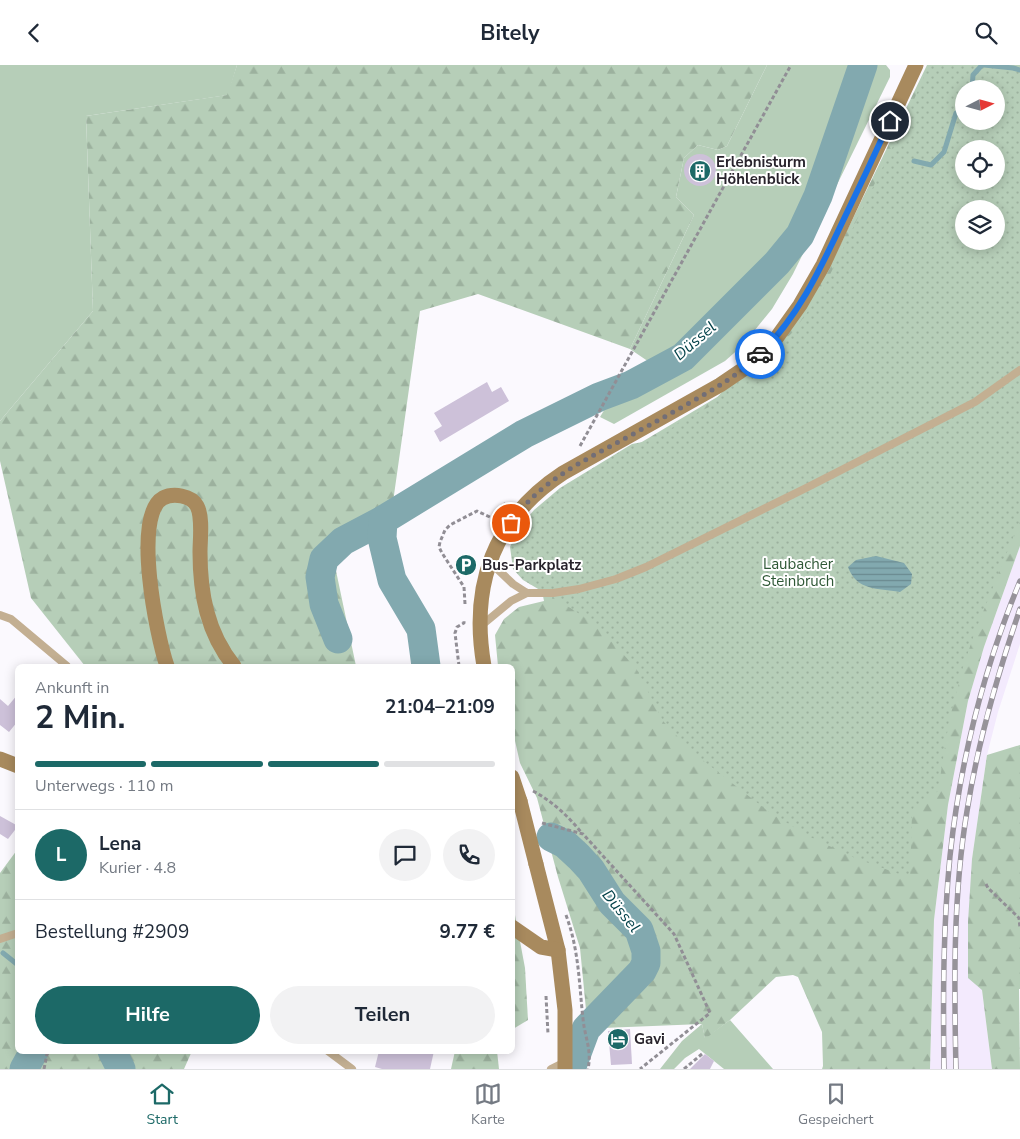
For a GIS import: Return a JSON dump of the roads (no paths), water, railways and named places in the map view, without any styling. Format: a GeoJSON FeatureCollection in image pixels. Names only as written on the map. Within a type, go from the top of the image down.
{"type":"FeatureCollection","features":[{"type":"Feature","properties":{"kind":"main road"},"geometry":{"type":"LineString","coordinates":[[484,664],[479,627],[482,594],[490,562],[499,542],[520,510],[547,483],[720,385],[748,366],[775,340],[800,305],[823,265],[916,65]]}},
{"type":"Feature","properties":{"kind":"main road"},"geometry":{"type":"LineString","coordinates":[[166,664],[150,595],[149,527],[155,505],[161,499],[175,495],[190,500],[197,506],[200,529],[202,590],[207,615],[220,643],[233,664]]}},
{"type":"Feature","properties":{"kind":"main road"},"geometry":{"type":"LineString","coordinates":[[0,759],[15,765]]}},
{"type":"Feature","properties":{"kind":"main road"},"geometry":{"type":"LineString","coordinates":[[515,786],[558,950],[564,1010],[565,1066]]}},
{"type":"Feature","properties":{"kind":"main road"},"geometry":{"type":"LineString","coordinates":[[515,929],[541,947],[558,950]]}},
{"type":"Feature","properties":{"kind":"lane"},"geometry":{"type":"LineString","coordinates":[[479,627],[511,601],[527,593],[553,593],[579,589],[616,579],[646,567],[975,402],[1020,370]]}},
{"type":"Feature","properties":{"kind":"lane"},"geometry":{"type":"LineString","coordinates":[[490,562],[513,584],[527,593]]}},
{"type":"Feature","properties":{"kind":"lane"},"geometry":{"type":"LineString","coordinates":[[0,615],[11,619],[65,664]]}},
{"type":"Feature","properties":{"kind":"lane"},"geometry":{"type":"LineString","coordinates":[[0,939],[15,934]]}},
{"type":"Feature","properties":{"kind":"lane"},"geometry":{"type":"LineString","coordinates":[[332,1054],[352,1069]]}},
{"type":"Feature","properties":{"kind":"lane"},"geometry":{"type":"LineString","coordinates":[[551,1069],[565,1066]]}},
{"type":"Feature","properties":{"kind":"water"},"geometry":{"type":"Polygon","coordinates":[[[876,556],[904,563],[912,574],[911,584],[900,592],[876,589],[862,584],[852,575],[848,567],[856,560],[876,556]]]}},
{"type":"Feature","properties":{"kind":"waterway","name":"Düssel"},"geometry":{"type":"LineString","coordinates":[[426,664],[421,629],[392,580],[382,538],[383,520],[524,434],[599,397],[631,385],[683,357],[777,263],[800,235],[818,196],[863,65]]}},
{"type":"Feature","properties":{"kind":"waterway"},"geometry":{"type":"LineString","coordinates":[[973,80],[973,75],[982,65]]}},
{"type":"Feature","properties":{"kind":"waterway"},"geometry":{"type":"LineString","coordinates":[[984,65],[1020,70]]}},
{"type":"Feature","properties":{"kind":"waterway"},"geometry":{"type":"LineString","coordinates":[[914,161],[931,165],[944,152],[955,116]]}},
{"type":"Feature","properties":{"kind":"waterway","name":"Düssel"},"geometry":{"type":"LineString","coordinates":[[338,639],[324,604],[320,577],[324,559],[343,541],[383,520]]}},
{"type":"Feature","properties":{"kind":"waterway","name":"Düssel"},"geometry":{"type":"LineString","coordinates":[[551,837],[565,844],[591,870],[612,903],[639,930],[646,951],[646,963],[642,971],[586,1029],[571,1069]]}},
{"type":"Feature","properties":{"kind":"waterway"},"geometry":{"type":"LineString","coordinates":[[3,953],[15,963]]}},
{"type":"Feature","properties":{"kind":"waterway","name":"Düssel"},"geometry":{"type":"LineString","coordinates":[[24,1069],[32,1054]]}},
{"type":"Feature","properties":{"kind":"waterway","name":"Düssel"},"geometry":{"type":"LineString","coordinates":[[114,1054],[121,1069]]}},
{"type":"Feature","properties":{"kind":"railway"},"geometry":{"type":"LineString","coordinates":[[944,1069],[945,936],[954,821],[975,716],[995,647],[1020,581]]}},
{"type":"Feature","properties":{"kind":"railway"},"geometry":{"type":"LineString","coordinates":[[956,1069],[956,939],[962,843],[971,785],[983,734],[996,684],[1020,609]]}},
{"type":"Feature","properties":{"kind":"place","name":"Erlebnisturm Höhlenblick"},"geometry":{"type":"Point","coordinates":[700,171]}},
{"type":"Feature","properties":{"kind":"place","name":"Bus-Parkplatz"},"geometry":{"type":"Point","coordinates":[466,565]}},
{"type":"Feature","properties":{"kind":"place","name":"Gavi"},"geometry":{"type":"Point","coordinates":[618,1039]}},
{"type":"Feature","properties":{"kind":"park label","name":"Laubacher Steinbruch"},"geometry":{"type":"Point","coordinates":[798,572]}}]}
